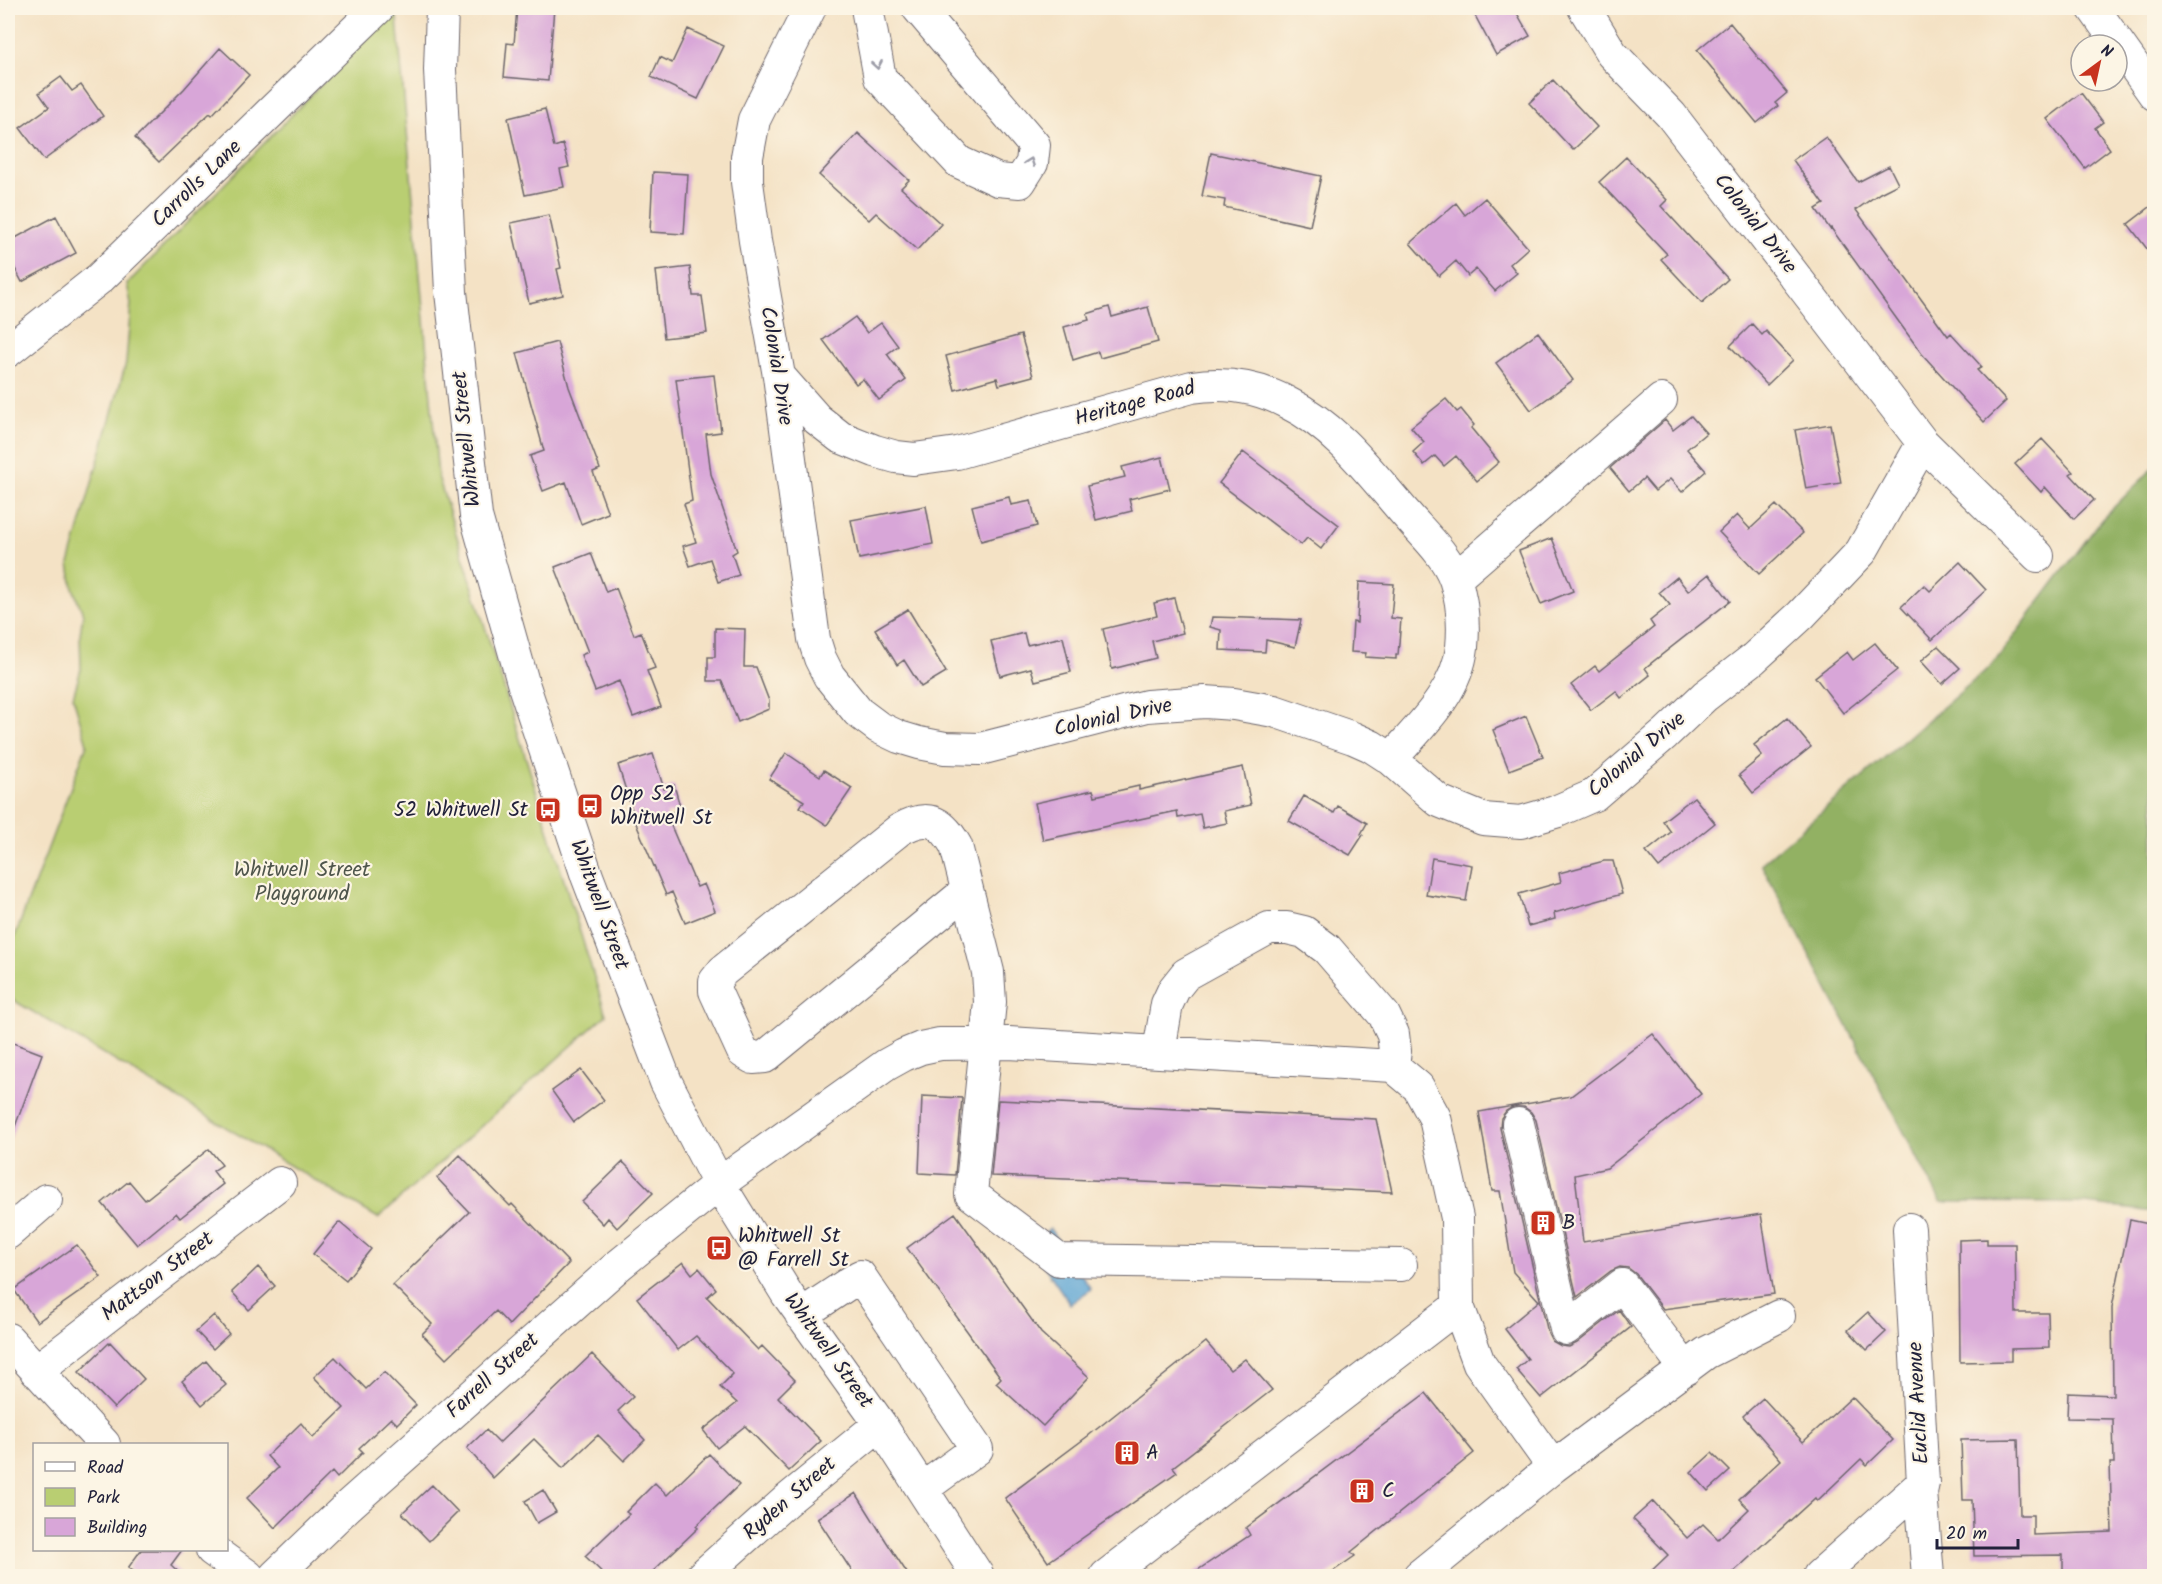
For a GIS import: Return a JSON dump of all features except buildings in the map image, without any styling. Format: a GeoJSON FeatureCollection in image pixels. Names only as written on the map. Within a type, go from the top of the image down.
{"type":"FeatureCollection","features":[{"type":"Feature","properties":{"kind":"street","name":"Carrolls Lane"},"geometry":{"type":"LineString","coordinates":[[8,351],[100,278],[378,8]]}},
{"type":"Feature","properties":{"kind":"street","name":"Whitwell Street"},"geometry":{"type":"LineString","coordinates":[[442,8],[439,40],[440,78],[451,292],[476,516],[524,686],[587,876],[666,1082],[719,1185],[801,1315],[880,1424],[978,1576]]}},
{"type":"Feature","properties":{"kind":"street","name":"Colonial Drive"},"geometry":{"type":"LineString","coordinates":[[810,8],[754,120],[747,158],[750,210],[779,376],[814,639],[829,676],[858,712],[878,727],[899,737],[945,748],[980,749],[1147,706],[1205,702],[1274,711],[1371,746],[1390,759],[1439,801],[1483,819],[1521,822],[1555,812],[1594,795],[1705,696],[1753,658],[1801,615],[1861,552],[1923,443]]}},
{"type":"Feature","properties":{"kind":"street"},"geometry":{"type":"LineString","coordinates":[[867,8],[880,78],[959,162],[998,180],[1020,182],[1032,163],[1034,145],[918,8]]}},
{"type":"Feature","properties":{"kind":"street","name":"Colonial Drive"},"geometry":{"type":"LineString","coordinates":[[1584,8],[1612,54],[1671,115],[1923,443],[2038,556]]}},
{"type":"Feature","properties":{"kind":"street"},"geometry":{"type":"LineString","coordinates":[[2093,8],[2154,94]]}},
{"type":"Feature","properties":{"kind":"street","name":"Heritage Road"},"geometry":{"type":"LineString","coordinates":[[779,376],[816,419],[840,437],[875,452],[914,459],[957,453],[1209,384],[1242,386],[1268,393],[1309,414],[1347,446],[1437,550],[1455,579],[1463,630],[1457,672],[1441,701],[1390,759]]}},
{"type":"Feature","properties":{"kind":"street"},"geometry":{"type":"LineString","coordinates":[[1455,579],[1661,400]]}},
{"type":"Feature","properties":{"kind":"street"},"geometry":{"type":"LineString","coordinates":[[967,891],[765,1057],[753,1058],[743,1052],[715,991],[715,981],[723,971],[899,830],[912,822],[926,820],[939,825],[948,833],[956,846],[988,972],[990,1002],[971,1194],[1059,1260],[1401,1265]]}},
{"type":"Feature","properties":{"kind":"street"},"geometry":{"type":"LineString","coordinates":[[1159,1051],[1167,1004],[1174,989],[1186,974],[1269,928],[1287,928],[1304,932],[1327,949],[1384,1015],[1393,1034],[1395,1051],[1393,1066],[1418,1087],[1435,1118],[1457,1218],[1458,1306],[1479,1363],[1553,1467]]}},
{"type":"Feature","properties":{"kind":"street","name":"Farrell Street"},"geometry":{"type":"LineString","coordinates":[[275,1576],[348,1505],[610,1273],[719,1185],[886,1065],[904,1055],[940,1044],[986,1044],[1159,1051],[1393,1066]]}},
{"type":"Feature","properties":{"kind":"street"},"geometry":{"type":"LineString","coordinates":[[1518,1124],[1566,1329],[1622,1285],[1686,1369]]}},
{"type":"Feature","properties":{"kind":"street","name":"Mattson Street"},"geometry":{"type":"LineString","coordinates":[[36,1371],[280,1183]]}},
{"type":"Feature","properties":{"kind":"street"},"geometry":{"type":"LineString","coordinates":[[8,1233],[46,1200]]}},
{"type":"Feature","properties":{"kind":"street","name":"Euclid Avenue"},"geometry":{"type":"LineString","coordinates":[[1909,1228],[1923,1483],[1921,1492],[1928,1576]]}},
{"type":"Feature","properties":{"kind":"street"},"geometry":{"type":"LineString","coordinates":[[801,1315],[860,1276],[977,1449],[922,1490]]}},
{"type":"Feature","properties":{"kind":"street"},"geometry":{"type":"LineString","coordinates":[[1106,1576],[1458,1306]]}},
{"type":"Feature","properties":{"kind":"street"},"geometry":{"type":"LineString","coordinates":[[1419,1576],[1553,1467],[1706,1353],[1779,1316]]}},
{"type":"Feature","properties":{"kind":"street"},"geometry":{"type":"LineString","coordinates":[[8,1339],[103,1443]]}},
{"type":"Feature","properties":{"kind":"street","name":"Ryden Street"},"geometry":{"type":"LineString","coordinates":[[702,1576],[786,1501],[880,1424]]}},
{"type":"Feature","properties":{"kind":"street"},"geometry":{"type":"LineString","coordinates":[[1819,1576],[1923,1483]]}},
{"type":"Feature","properties":{"kind":"street"},"geometry":{"type":"LineString","coordinates":[[213,1551],[248,1576]]}},
{"type":"Feature","properties":{"kind":"green space","name":"Whitwell Street Playground"},"geometry":{"type":"Polygon","coordinates":[[[396,8],[438,476],[606,1015],[378,1218],[8,997],[8,955],[87,744],[73,697],[81,669],[80,634],[83,614],[73,588],[69,564],[126,363],[131,303],[127,284],[396,8]]]}},
{"type":"Feature","properties":{"kind":"green space"},"geometry":{"type":"Polygon","coordinates":[[[2154,467],[2154,1212],[2076,1203],[1941,1202],[1761,864],[1993,664],[2102,519],[2154,467]]]}},
{"type":"Feature","properties":{"kind":"water"},"geometry":{"type":"Polygon","coordinates":[[[1050,1229],[1091,1289],[1070,1304],[1029,1244],[1050,1229]]]}},
{"type":"Feature","properties":{"kind":"place","name":"Opp 52 Whitwell St"},"geometry":{"type":"Point","coordinates":[590,806]}},
{"type":"Feature","properties":{"kind":"place","name":"52 Whitwell St"},"geometry":{"type":"Point","coordinates":[548,810]}},
{"type":"Feature","properties":{"kind":"place","name":"B"},"geometry":{"type":"Point","coordinates":[1543,1223]}},
{"type":"Feature","properties":{"kind":"place","name":"Whitwell St @ Farrell St"},"geometry":{"type":"Point","coordinates":[719,1248]}},
{"type":"Feature","properties":{"kind":"place","name":"A"},"geometry":{"type":"Point","coordinates":[1127,1453]}},
{"type":"Feature","properties":{"kind":"place","name":"C"},"geometry":{"type":"Point","coordinates":[1362,1491]}}]}
